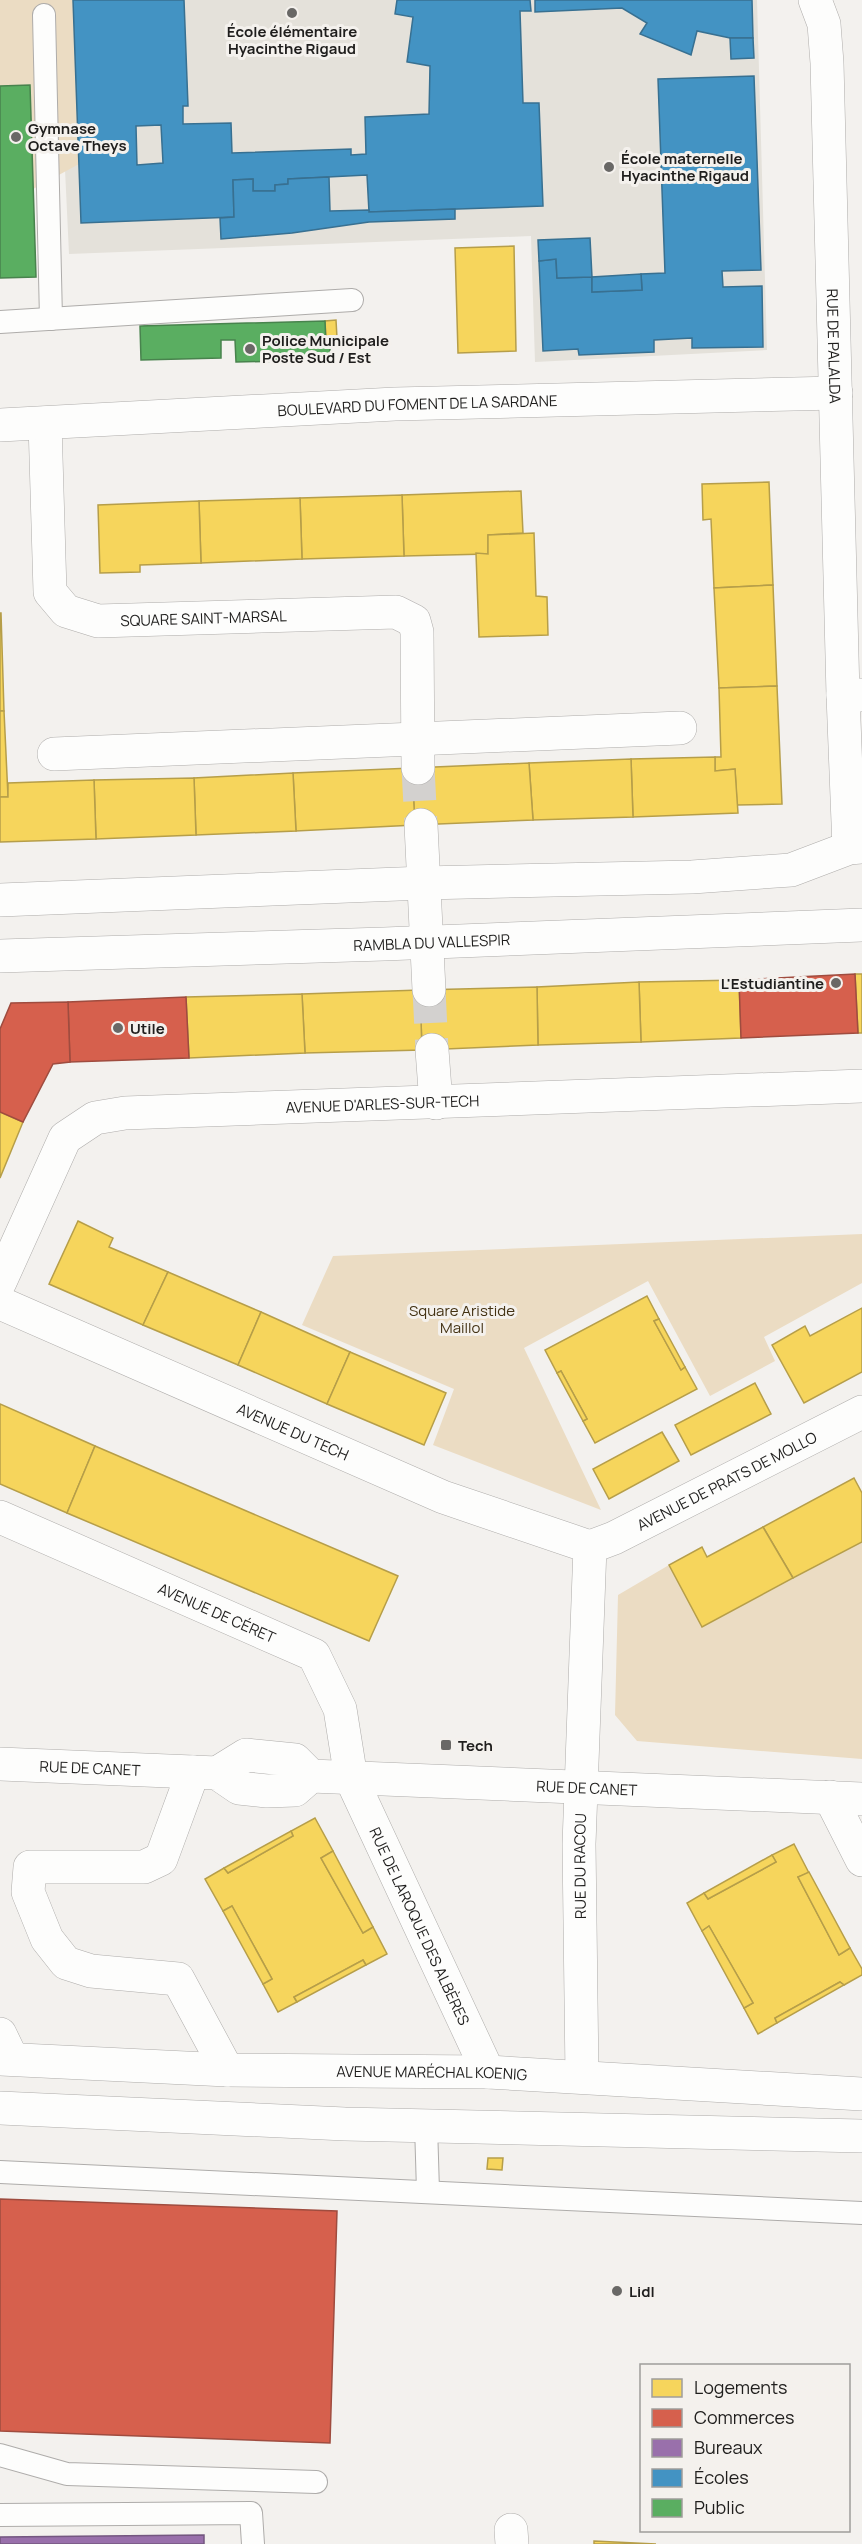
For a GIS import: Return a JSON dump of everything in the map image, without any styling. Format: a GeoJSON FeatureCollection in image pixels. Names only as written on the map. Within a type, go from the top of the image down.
{"type":"FeatureCollection","features":[{"type":"Feature","properties":{"kind":"street","name":"RUE DE PALALDA"},"geometry":{"type":"LineString","coordinates":[[815,0],[824,24],[848,297],[836,393],[852,695],[856,847]]}},
{"type":"Feature","properties":{"kind":"street","name":"BOULEVARD DU FOMENT DE LA SARDANE"},"geometry":{"type":"LineString","coordinates":[[0,425],[395,404],[836,393]]}},
{"type":"Feature","properties":{"kind":"street","name":"SQUARE SAINT-MARSAL"},"geometry":{"type":"LineString","coordinates":[[45,423],[50,592],[66,611],[98,621],[396,612],[414,621],[417,632],[417,753]]}},
{"type":"Feature","properties":{"kind":"street"},"geometry":{"type":"LineString","coordinates":[[54,754],[417,753],[680,728]]}},
{"type":"Feature","properties":{"kind":"street"},"geometry":{"type":"LineString","coordinates":[[421,825],[429,990]]}},
{"type":"Feature","properties":{"kind":"street"},"geometry":{"type":"LineString","coordinates":[[0,900],[424,883],[692,877],[791,870],[856,847]]}},
{"type":"Feature","properties":{"kind":"street","name":"RAMBLA DU VALLESPIR"},"geometry":{"type":"LineString","coordinates":[[0,956],[862,925]]}},
{"type":"Feature","properties":{"kind":"street"},"geometry":{"type":"LineString","coordinates":[[432,1050],[436,1103]]}},
{"type":"Feature","properties":{"kind":"street","name":"AVENUE D'ARLES-SUR-TECH"},"geometry":{"type":"LineString","coordinates":[[0,1282],[65,1138],[95,1118],[125,1113],[862,1086]]}},
{"type":"Feature","properties":{"kind":"street","name":"AVENUE DU TECH"},"geometry":{"type":"LineString","coordinates":[[0,1303],[443,1497],[590,1547]]}},
{"type":"Feature","properties":{"kind":"street","name":"AVENUE DE PRATS DE MOLLO"},"geometry":{"type":"LineString","coordinates":[[590,1547],[862,1412]]}},
{"type":"Feature","properties":{"kind":"street","name":"AVENUE DE CÉRET"},"geometry":{"type":"LineString","coordinates":[[0,1517],[314,1655],[340,1709],[351,1778]]}},
{"type":"Feature","properties":{"kind":"street","name":"RUE DU RACOU"},"geometry":{"type":"LineString","coordinates":[[582,2076],[579,1844],[590,1547]]}},
{"type":"Feature","properties":{"kind":"street","name":"RUE DE CANET"},"geometry":{"type":"LineString","coordinates":[[0,1764],[205,1772],[239,1788],[267,1791],[295,1790],[311,1776],[862,1799]]}},
{"type":"Feature","properties":{"kind":"street"},"geometry":{"type":"LineString","coordinates":[[205,1772],[161,1859],[144,1867],[30,1867],[28,1892],[47,1939],[66,1963],[91,1971],[178,1979],[227,2070]]}},
{"type":"Feature","properties":{"kind":"street","name":"RUE DE LAROQUE DES ALBÈRES"},"geometry":{"type":"LineString","coordinates":[[351,1778],[488,2072]]}},
{"type":"Feature","properties":{"kind":"street"},"geometry":{"type":"LineString","coordinates":[[830,1797],[862,1860]]}},
{"type":"Feature","properties":{"kind":"street","name":"AVENUE MARÉCHAL KOENIG"},"geometry":{"type":"LineString","coordinates":[[4,2051],[227,2070],[488,2072],[862,2094]]}},
{"type":"Feature","properties":{"kind":"street"},"geometry":{"type":"LineString","coordinates":[[0,2108],[426,2125],[862,2136]]}},
{"type":"Feature","properties":{"kind":"lane"},"geometry":{"type":"LineString","coordinates":[[44,15],[51,319]]}},
{"type":"Feature","properties":{"kind":"lane"},"geometry":{"type":"LineString","coordinates":[[0,322],[352,300]]}},
{"type":"Feature","properties":{"kind":"lane"},"geometry":{"type":"LineString","coordinates":[[426,2125],[428,2191]]}},
{"type":"Feature","properties":{"kind":"lane"},"geometry":{"type":"LineString","coordinates":[[0,2172],[862,2213]]}},
{"type":"Feature","properties":{"kind":"lane"},"geometry":{"type":"LineString","coordinates":[[0,2455],[67,2474],[316,2482]]}},
{"type":"Feature","properties":{"kind":"lane"},"geometry":{"type":"LineString","coordinates":[[0,2515],[251,2513],[253,2544]]}},
{"type":"Feature","properties":{"kind":"shaded area"},"geometry":{"type":"Polygon","coordinates":[[[57,0],[757,0],[767,350],[535,362],[531,236],[69,254],[57,0]]]}},
{"type":"Feature","properties":{"kind":"green space"},"geometry":{"type":"Polygon","coordinates":[[[0,0],[73,0],[79,164],[33,189],[30,85],[0,86],[0,0]]]}},
{"type":"Feature","properties":{"kind":"green space","name":"Square Aristide Maillol"},"geometry":{"type":"Polygon","coordinates":[[[862,1234],[862,1283],[764,1337],[775,1361],[710,1396],[648,1281],[524,1348],[601,1510],[433,1445],[454,1389],[302,1325],[333,1256],[862,1234]]]}},
{"type":"Feature","properties":{"kind":"green space"},"geometry":{"type":"Polygon","coordinates":[[[862,1542],[862,1759],[637,1741],[615,1715],[618,1595],[669,1565],[702,1627],[862,1542]]]}},
{"type":"Feature","properties":{"kind":"building: Logements"},"geometry":{"type":"Polygon","coordinates":[[[514,246],[516,351],[458,353],[455,248],[514,246]]]}},
{"type":"Feature","properties":{"kind":"building: Logements"},"geometry":{"type":"Polygon","coordinates":[[[336,320],[337,338],[326,339],[325,321],[336,320]]]}},
{"type":"Feature","properties":{"kind":"building: Logements"},"geometry":{"type":"Polygon","coordinates":[[[769,482],[773,585],[714,588],[711,519],[703,520],[702,484],[769,482]]]}},
{"type":"Feature","properties":{"kind":"building: Logements"},"geometry":{"type":"Polygon","coordinates":[[[521,491],[523,533],[488,535],[488,554],[404,556],[402,495],[521,491]]]}},
{"type":"Feature","properties":{"kind":"building: Logements"},"geometry":{"type":"Polygon","coordinates":[[[402,495],[404,556],[302,559],[300,498],[402,495]]]}},
{"type":"Feature","properties":{"kind":"building: Logements"},"geometry":{"type":"Polygon","coordinates":[[[300,498],[302,559],[201,563],[199,501],[300,498]]]}},
{"type":"Feature","properties":{"kind":"building: Logements"},"geometry":{"type":"Polygon","coordinates":[[[199,501],[201,563],[140,565],[140,572],[100,573],[98,505],[199,501]]]}},
{"type":"Feature","properties":{"kind":"building: Logements"},"geometry":{"type":"Polygon","coordinates":[[[534,533],[536,596],[547,597],[548,635],[479,637],[476,553],[488,554],[488,535],[534,533]]]}},
{"type":"Feature","properties":{"kind":"building: Logements"},"geometry":{"type":"Polygon","coordinates":[[[773,585],[777,686],[719,688],[714,588],[773,585]]]}},
{"type":"Feature","properties":{"kind":"building: Logements"},"geometry":{"type":"Polygon","coordinates":[[[1,613],[4,711],[0,711],[1,613]]]}},
{"type":"Feature","properties":{"kind":"building: Logements"},"geometry":{"type":"Polygon","coordinates":[[[777,686],[782,804],[737,805],[735,769],[715,771],[715,757],[721,757],[719,688],[777,686]]]}},
{"type":"Feature","properties":{"kind":"building: Logements"},"geometry":{"type":"Polygon","coordinates":[[[0,711],[4,711],[8,797],[0,797],[0,711]]]}},
{"type":"Feature","properties":{"kind":"building: Logements"},"geometry":{"type":"Polygon","coordinates":[[[715,757],[715,771],[735,769],[738,813],[633,817],[631,759],[715,757]]]}},
{"type":"Feature","properties":{"kind":"building: Logements"},"geometry":{"type":"Polygon","coordinates":[[[631,759],[633,817],[533,820],[529,763],[631,759]]]}},
{"type":"Feature","properties":{"kind":"building: Logements"},"geometry":{"type":"Polygon","coordinates":[[[529,763],[533,820],[415,825],[412,768],[529,763]]]}},
{"type":"Feature","properties":{"kind":"building: Logements"},"geometry":{"type":"Polygon","coordinates":[[[412,768],[415,825],[296,831],[293,773],[412,768]]]}},
{"type":"Feature","properties":{"kind":"building: Logements"},"geometry":{"type":"Polygon","coordinates":[[[293,773],[296,831],[196,835],[194,778],[293,773]]]}},
{"type":"Feature","properties":{"kind":"building: Logements"},"geometry":{"type":"Polygon","coordinates":[[[194,778],[196,835],[96,839],[94,780],[194,778]]]}},
{"type":"Feature","properties":{"kind":"building: Logements"},"geometry":{"type":"Polygon","coordinates":[[[94,780],[96,839],[0,842],[0,797],[8,797],[8,783],[94,780]]]}},
{"type":"Feature","properties":{"kind":"building: Logements"},"geometry":{"type":"Polygon","coordinates":[[[855,974],[862,974],[862,1033],[858,1033],[855,974]]]}},
{"type":"Feature","properties":{"kind":"building: Logements"},"geometry":{"type":"Polygon","coordinates":[[[739,980],[741,1038],[641,1042],[639,982],[739,980]]]}},
{"type":"Feature","properties":{"kind":"building: Logements"},"geometry":{"type":"Polygon","coordinates":[[[639,982],[641,1042],[538,1045],[537,987],[639,982]]]}},
{"type":"Feature","properties":{"kind":"building: Logements"},"geometry":{"type":"Polygon","coordinates":[[[537,987],[538,1045],[422,1050],[420,990],[537,987]]]}},
{"type":"Feature","properties":{"kind":"building: Logements"},"geometry":{"type":"Polygon","coordinates":[[[420,990],[422,1050],[305,1053],[302,994],[420,990]]]}},
{"type":"Feature","properties":{"kind":"building: Logements"},"geometry":{"type":"Polygon","coordinates":[[[302,994],[305,1053],[189,1058],[186,997],[302,994]]]}},
{"type":"Feature","properties":{"kind":"building: Logements"},"geometry":{"type":"Polygon","coordinates":[[[0,1112],[23,1122],[0,1178],[0,1112]]]}},
{"type":"Feature","properties":{"kind":"building: Logements"},"geometry":{"type":"Polygon","coordinates":[[[78,1221],[113,1238],[109,1247],[168,1272],[143,1325],[49,1284],[78,1221]]]}},
{"type":"Feature","properties":{"kind":"building: Logements"},"geometry":{"type":"Polygon","coordinates":[[[168,1272],[261,1312],[238,1365],[143,1325],[168,1272]]]}},
{"type":"Feature","properties":{"kind":"building: Logements"},"geometry":{"type":"Polygon","coordinates":[[[647,1296],[659,1319],[654,1321],[681,1370],[685,1367],[697,1389],[595,1443],[583,1421],[587,1419],[561,1371],[557,1373],[545,1350],[647,1296]]]}},
{"type":"Feature","properties":{"kind":"building: Logements"},"geometry":{"type":"Polygon","coordinates":[[[862,1308],[862,1372],[804,1403],[772,1345],[805,1326],[810,1336],[862,1308]]]}},
{"type":"Feature","properties":{"kind":"building: Logements"},"geometry":{"type":"Polygon","coordinates":[[[261,1312],[350,1352],[327,1404],[238,1365],[261,1312]]]}},
{"type":"Feature","properties":{"kind":"building: Logements"},"geometry":{"type":"Polygon","coordinates":[[[659,1319],[685,1367],[681,1370],[654,1321],[659,1319]]]}},
{"type":"Feature","properties":{"kind":"building: Logements"},"geometry":{"type":"Polygon","coordinates":[[[350,1352],[446,1393],[424,1445],[327,1404],[350,1352]]]}},
{"type":"Feature","properties":{"kind":"building: Logements"},"geometry":{"type":"Polygon","coordinates":[[[561,1371],[587,1419],[583,1421],[557,1373],[561,1371]]]}},
{"type":"Feature","properties":{"kind":"building: Logements"},"geometry":{"type":"Polygon","coordinates":[[[755,1383],[771,1414],[691,1455],[675,1425],[755,1383]]]}},
{"type":"Feature","properties":{"kind":"building: Logements"},"geometry":{"type":"Polygon","coordinates":[[[0,1404],[95,1446],[67,1513],[0,1484],[0,1404]]]}},
{"type":"Feature","properties":{"kind":"building: Logements"},"geometry":{"type":"Polygon","coordinates":[[[662,1432],[679,1461],[609,1499],[593,1469],[662,1432]]]}},
{"type":"Feature","properties":{"kind":"building: Logements"},"geometry":{"type":"Polygon","coordinates":[[[95,1446],[398,1576],[369,1641],[67,1513],[95,1446]]]}},
{"type":"Feature","properties":{"kind":"building: Logements"},"geometry":{"type":"Polygon","coordinates":[[[854,1478],[862,1493],[862,1542],[793,1578],[763,1527],[854,1478]]]}},
{"type":"Feature","properties":{"kind":"building: Logements"},"geometry":{"type":"Polygon","coordinates":[[[763,1527],[793,1578],[702,1627],[669,1565],[702,1547],[707,1557],[763,1527]]]}},
{"type":"Feature","properties":{"kind":"building: Logements"},"geometry":{"type":"Polygon","coordinates":[[[315,1818],[333,1851],[321,1858],[363,1933],[373,1927],[387,1954],[366,1965],[363,1960],[294,1997],[297,2002],[278,2012],[263,1984],[272,1979],[232,1906],[223,1911],[205,1879],[224,1868],[228,1873],[293,1836],[291,1831],[315,1818]]]}},
{"type":"Feature","properties":{"kind":"building: Logements"},"geometry":{"type":"Polygon","coordinates":[[[291,1831],[293,1836],[228,1873],[224,1868],[291,1831]]]}},
{"type":"Feature","properties":{"kind":"building: Logements"},"geometry":{"type":"Polygon","coordinates":[[[794,1844],[809,1873],[798,1877],[839,1955],[850,1948],[862,1969],[862,1975],[844,1985],[840,1982],[775,2018],[777,2023],[758,2034],[744,2008],[753,2003],[709,1926],[702,1931],[687,1903],[704,1893],[708,1899],[776,1862],[772,1855],[794,1844]]]}},
{"type":"Feature","properties":{"kind":"building: Logements"},"geometry":{"type":"Polygon","coordinates":[[[333,1851],[373,1927],[363,1933],[321,1858],[333,1851]]]}},
{"type":"Feature","properties":{"kind":"building: Logements"},"geometry":{"type":"Polygon","coordinates":[[[772,1855],[776,1862],[708,1899],[704,1893],[772,1855]]]}},
{"type":"Feature","properties":{"kind":"building: Logements"},"geometry":{"type":"Polygon","coordinates":[[[809,1872],[850,1948],[839,1955],[798,1877],[809,1872]]]}},
{"type":"Feature","properties":{"kind":"building: Logements"},"geometry":{"type":"Polygon","coordinates":[[[232,1906],[272,1979],[263,1984],[223,1911],[232,1906]]]}},
{"type":"Feature","properties":{"kind":"building: Logements"},"geometry":{"type":"Polygon","coordinates":[[[709,1926],[753,2003],[744,2008],[702,1931],[709,1926]]]}},
{"type":"Feature","properties":{"kind":"building: Logements"},"geometry":{"type":"Polygon","coordinates":[[[363,1960],[366,1965],[297,2002],[294,1997],[363,1960]]]}},
{"type":"Feature","properties":{"kind":"building: Logements"},"geometry":{"type":"Polygon","coordinates":[[[840,1982],[844,1985],[777,2023],[775,2018],[840,1982]]]}},
{"type":"Feature","properties":{"kind":"building: Logements"},"geometry":{"type":"Polygon","coordinates":[[[488,2158],[503,2158],[502,2170],[487,2169],[488,2158]]]}},
{"type":"Feature","properties":{"kind":"building: Logements"},"geometry":{"type":"Polygon","coordinates":[[[594,2541],[656,2544],[594,2544],[594,2541]]]}},
{"type":"Feature","properties":{"kind":"building: Commerces"},"geometry":{"type":"Polygon","coordinates":[[[855,974],[858,1033],[741,1038],[739,980],[855,974]]]}},
{"type":"Feature","properties":{"kind":"building: Commerces"},"geometry":{"type":"Polygon","coordinates":[[[186,997],[189,1058],[70,1062],[68,1002],[186,997]]]}},
{"type":"Feature","properties":{"kind":"building: Commerces"},"geometry":{"type":"Polygon","coordinates":[[[68,1002],[70,1062],[53,1064],[23,1122],[0,1112],[0,1029],[11,1003],[68,1002]]]}},
{"type":"Feature","properties":{"kind":"building: Commerces"},"geometry":{"type":"Polygon","coordinates":[[[0,2199],[337,2211],[330,2443],[0,2431],[0,2199]]]}},
{"type":"Feature","properties":{"kind":"building: Bureaux"},"geometry":{"type":"Polygon","coordinates":[[[204,2535],[204,2544],[0,2544],[0,2537],[204,2535]]]}},
{"type":"Feature","properties":{"kind":"building: Écoles"},"geometry":{"type":"Polygon","coordinates":[[[73,0],[184,0],[188,106],[183,106],[183,124],[231,123],[232,153],[351,149],[351,155],[366,154],[365,117],[429,114],[430,66],[407,62],[413,17],[395,14],[397,0],[530,0],[531,11],[520,11],[523,103],[539,103],[543,206],[369,212],[367,175],[288,179],[288,184],[275,185],[275,191],[253,191],[253,179],[233,180],[234,217],[81,223],[73,0]],[[161,125],[136,126],[137,165],[163,163],[161,125]]]}},
{"type":"Feature","properties":{"kind":"building: Écoles"},"geometry":{"type":"Polygon","coordinates":[[[535,0],[752,0],[753,38],[730,38],[697,31],[691,55],[640,34],[647,23],[622,8],[535,12],[535,0]]]}},
{"type":"Feature","properties":{"kind":"building: Écoles"},"geometry":{"type":"Polygon","coordinates":[[[730,38],[753,38],[754,58],[731,59],[730,38]]]}},
{"type":"Feature","properties":{"kind":"building: Écoles"},"geometry":{"type":"Polygon","coordinates":[[[754,76],[761,270],[722,271],[723,287],[762,286],[763,347],[692,348],[692,338],[654,340],[654,352],[579,355],[578,349],[543,351],[539,261],[556,259],[557,278],[592,277],[592,292],[642,290],[641,274],[665,273],[658,79],[754,76]]]}},
{"type":"Feature","properties":{"kind":"building: Écoles"},"geometry":{"type":"Polygon","coordinates":[[[329,177],[330,211],[455,209],[455,219],[369,222],[292,233],[221,239],[220,218],[234,217],[233,180],[253,179],[253,191],[275,191],[275,185],[288,184],[288,179],[329,177]]]}},
{"type":"Feature","properties":{"kind":"building: Écoles"},"geometry":{"type":"Polygon","coordinates":[[[590,238],[592,277],[557,278],[556,259],[539,261],[538,240],[590,238]]]}},
{"type":"Feature","properties":{"kind":"building: Écoles"},"geometry":{"type":"Polygon","coordinates":[[[641,274],[642,290],[592,292],[592,277],[641,274]]]}},
{"type":"Feature","properties":{"kind":"building: Public","name":"Gymnase Octave Theys"},"geometry":{"type":"Polygon","coordinates":[[[30,85],[36,277],[0,278],[0,86],[30,85]]]}},
{"type":"Feature","properties":{"kind":"building: Public"},"geometry":{"type":"Polygon","coordinates":[[[325,321],[326,346],[330,346],[330,355],[285,357],[285,361],[236,362],[235,340],[221,340],[221,358],[141,360],[140,326],[325,321]]]}},
{"type":"Feature","properties":{"kind":"tunnel"},"geometry":{"type":"LineString","coordinates":[[418,768],[421,825]]}},
{"type":"Feature","properties":{"kind":"tunnel"},"geometry":{"type":"LineString","coordinates":[[429,990],[432,1050]]}},
{"type":"Feature","properties":{"kind":"place","name":"École élémentaire Hyacinthe Rigaud"},"geometry":{"type":"Point","coordinates":[292,13]}},
{"type":"Feature","properties":{"kind":"place","name":"Gymnase Octave Theys"},"geometry":{"type":"Point","coordinates":[16,137]}},
{"type":"Feature","properties":{"kind":"place","name":"École maternelle Hyacinthe Rigaud"},"geometry":{"type":"Point","coordinates":[609,167]}},
{"type":"Feature","properties":{"kind":"place","name":"Police Municipale Poste Sud / Est"},"geometry":{"type":"Point","coordinates":[250,349]}},
{"type":"Feature","properties":{"kind":"place","name":"L'Estudiantine"},"geometry":{"type":"Point","coordinates":[836,983]}},
{"type":"Feature","properties":{"kind":"place","name":"Utile"},"geometry":{"type":"Point","coordinates":[118,1028]}},
{"type":"Feature","properties":{"kind":"place","name":"Tech"},"geometry":{"type":"Point","coordinates":[446,1745]}},
{"type":"Feature","properties":{"kind":"place","name":"Lidl"},"geometry":{"type":"Point","coordinates":[617,2291]}}]}
